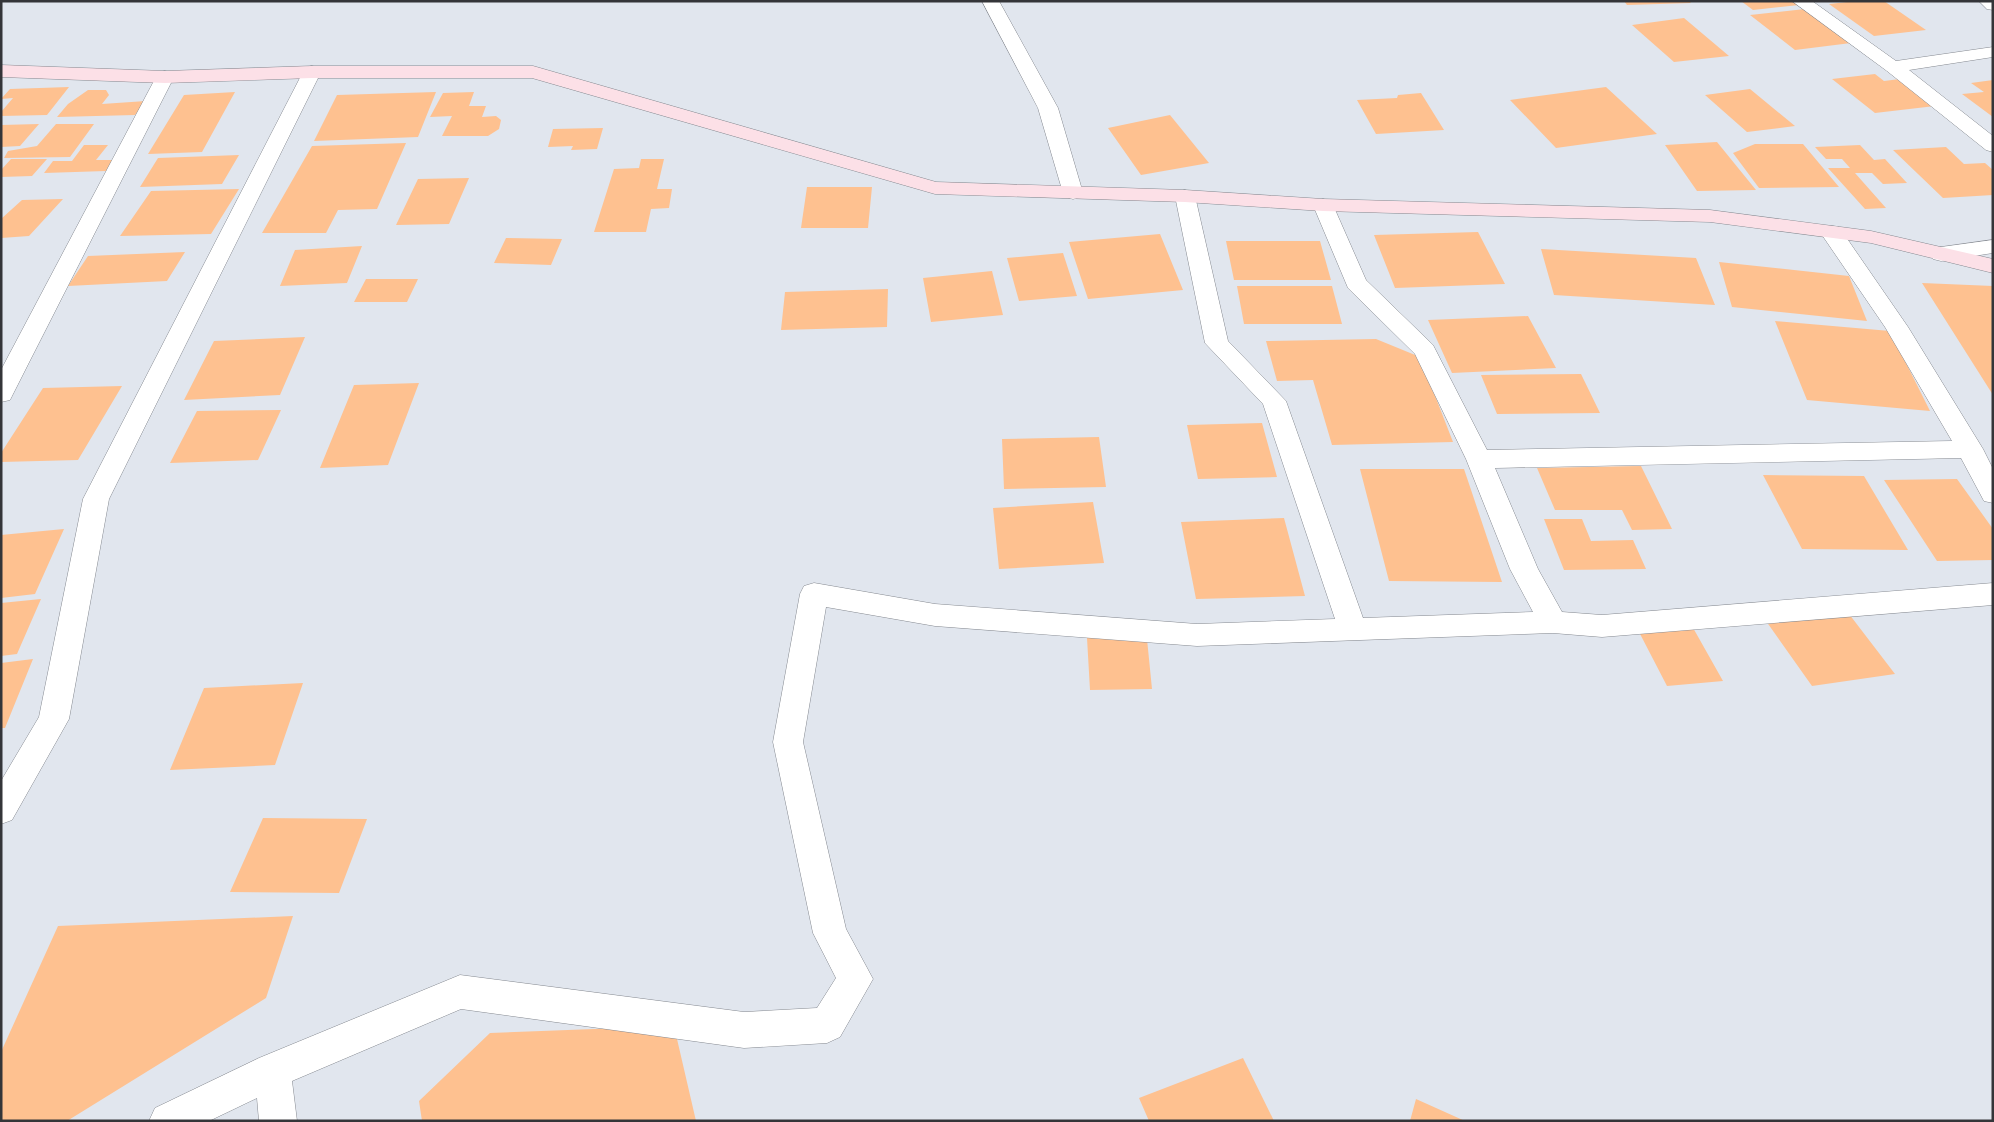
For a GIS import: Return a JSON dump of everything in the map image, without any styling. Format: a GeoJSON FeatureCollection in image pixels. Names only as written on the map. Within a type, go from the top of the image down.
{"type":"FeatureCollection","features":[{"type":"Feature","properties":{"kind":"street"},"geometry":{"type":"LineString","coordinates":[[990,1],[1048,108],[1073,193]]}},
{"type":"Feature","properties":{"kind":"street"},"geometry":{"type":"LineString","coordinates":[[1800,1],[1893,68],[1993,146]]}},
{"type":"Feature","properties":{"kind":"street"},"geometry":{"type":"LineString","coordinates":[[1987,1],[1993,5]]}},
{"type":"Feature","properties":{"kind":"street"},"geometry":{"type":"LineString","coordinates":[[1893,68],[1993,52]]}},
{"type":"Feature","properties":{"kind":"street"},"geometry":{"type":"LineString","coordinates":[[1,71],[166,77],[312,72],[533,72],[935,188],[1185,196],[1323,205],[1710,216],[1871,237],[1993,266]]}},
{"type":"Feature","properties":{"kind":"street"},"geometry":{"type":"LineString","coordinates":[[1,810],[54,720],[96,500],[312,72]]}},
{"type":"Feature","properties":{"kind":"street"},"geometry":{"type":"LineString","coordinates":[[1,394],[166,77]]}},
{"type":"Feature","properties":{"kind":"street"},"geometry":{"type":"LineString","coordinates":[[1185,196],[1217,343],[1274,400],[1353,630]]}},
{"type":"Feature","properties":{"kind":"street"},"geometry":{"type":"LineString","coordinates":[[1323,205],[1356,283],[1425,350],[1479,459],[1524,569],[1553,622]]}},
{"type":"Feature","properties":{"kind":"street"},"geometry":{"type":"LineString","coordinates":[[1831,232],[1879,297],[1970,449],[1993,494]]}},
{"type":"Feature","properties":{"kind":"street"},"geometry":{"type":"LineString","coordinates":[[1941,254],[1993,246]]}},
{"type":"Feature","properties":{"kind":"street"},"geometry":{"type":"LineString","coordinates":[[1479,459],[1970,449]]}},
{"type":"Feature","properties":{"kind":"street"},"geometry":{"type":"LineString","coordinates":[[168,1121],[272,1072],[460,992],[744,1030],[826,1025],[855,979],[830,933],[788,742],[814,594],[935,615],[1197,635],[1553,622],[1602,626],[1993,594]]}},
{"type":"Feature","properties":{"kind":"street"},"geometry":{"type":"LineString","coordinates":[[272,1072],[278,1121]]}},
{"type":"Feature","properties":{"kind":"building"},"geometry":{"type":"Polygon","coordinates":[[[1624,1],[1689,1],[1691,3],[1627,5],[1624,1]]]}},
{"type":"Feature","properties":{"kind":"building"},"geometry":{"type":"Polygon","coordinates":[[[1741,1],[1794,1],[1799,5],[1753,10],[1741,1]]]}},
{"type":"Feature","properties":{"kind":"building"},"geometry":{"type":"Polygon","coordinates":[[[1856,1],[1884,1],[1926,30],[1874,36],[1829,4],[1856,1]]]}},
{"type":"Feature","properties":{"kind":"building"},"geometry":{"type":"Polygon","coordinates":[[[1805,9],[1851,43],[1795,50],[1750,15],[1805,9]]]}},
{"type":"Feature","properties":{"kind":"building"},"geometry":{"type":"Polygon","coordinates":[[[1684,18],[1729,56],[1674,62],[1632,25],[1684,18]]]}},
{"type":"Feature","properties":{"kind":"building"},"geometry":{"type":"Polygon","coordinates":[[[1875,74],[1884,81],[1900,79],[1935,106],[1875,113],[1832,79],[1875,74]]]}},
{"type":"Feature","properties":{"kind":"building"},"geometry":{"type":"Polygon","coordinates":[[[1993,80],[1993,117],[1962,94],[1984,92],[1971,83],[1993,80]]]}},
{"type":"Feature","properties":{"kind":"building"},"geometry":{"type":"Polygon","coordinates":[[[69,87],[47,115],[1,116],[1,112],[13,98],[1,99],[10,89],[69,87]]]}},
{"type":"Feature","properties":{"kind":"building"},"geometry":{"type":"Polygon","coordinates":[[[1606,87],[1657,134],[1556,148],[1510,100],[1606,87]]]}},
{"type":"Feature","properties":{"kind":"building"},"geometry":{"type":"Polygon","coordinates":[[[1750,89],[1795,126],[1747,132],[1705,95],[1750,89]]]}},
{"type":"Feature","properties":{"kind":"building"},"geometry":{"type":"Polygon","coordinates":[[[88,90],[106,90],[109,95],[102,104],[146,101],[135,115],[57,117],[68,104],[88,90]]]}},
{"type":"Feature","properties":{"kind":"building"},"geometry":{"type":"Polygon","coordinates":[[[235,92],[202,152],[148,154],[184,95],[235,92]]]}},
{"type":"Feature","properties":{"kind":"building"},"geometry":{"type":"Polygon","coordinates":[[[436,92],[418,137],[314,141],[337,95],[436,92]]]}},
{"type":"Feature","properties":{"kind":"building"},"geometry":{"type":"Polygon","coordinates":[[[474,92],[469,106],[486,106],[482,117],[496,116],[501,120],[499,129],[488,136],[442,136],[452,116],[430,117],[443,93],[474,92]]]}},
{"type":"Feature","properties":{"kind":"building"},"geometry":{"type":"Polygon","coordinates":[[[1421,93],[1444,130],[1376,134],[1357,100],[1397,98],[1398,95],[1421,93]]]}},
{"type":"Feature","properties":{"kind":"building"},"geometry":{"type":"Polygon","coordinates":[[[1170,115],[1209,163],[1141,175],[1108,128],[1170,115]]]}},
{"type":"Feature","properties":{"kind":"building"},"geometry":{"type":"Polygon","coordinates":[[[39,124],[20,146],[1,147],[1,125],[39,124]]]}},
{"type":"Feature","properties":{"kind":"building"},"geometry":{"type":"Polygon","coordinates":[[[56,124],[94,124],[70,157],[4,158],[8,151],[37,146],[56,124]]]}},
{"type":"Feature","properties":{"kind":"building"},"geometry":{"type":"Polygon","coordinates":[[[603,128],[597,149],[571,150],[573,146],[548,147],[553,129],[603,128]]]}},
{"type":"Feature","properties":{"kind":"building"},"geometry":{"type":"Polygon","coordinates":[[[1717,142],[1756,190],[1697,191],[1665,145],[1717,142]]]}},
{"type":"Feature","properties":{"kind":"building"},"geometry":{"type":"Polygon","coordinates":[[[406,143],[377,209],[338,210],[326,233],[262,233],[312,146],[406,143]]]}},
{"type":"Feature","properties":{"kind":"building"},"geometry":{"type":"Polygon","coordinates":[[[1755,144],[1803,144],[1839,187],[1759,188],[1733,153],[1755,144]]]}},
{"type":"Feature","properties":{"kind":"building"},"geometry":{"type":"Polygon","coordinates":[[[84,145],[108,145],[96,160],[113,160],[106,171],[44,173],[53,161],[72,161],[84,145]]]}},
{"type":"Feature","properties":{"kind":"building"},"geometry":{"type":"Polygon","coordinates":[[[1860,145],[1874,160],[1885,159],[1907,183],[1883,184],[1872,173],[1855,173],[1886,208],[1865,209],[1828,168],[1850,168],[1842,159],[1826,159],[1815,147],[1860,145]]]}},
{"type":"Feature","properties":{"kind":"building"},"geometry":{"type":"Polygon","coordinates":[[[1946,147],[1964,164],[1985,163],[1993,170],[1993,195],[1943,198],[1893,150],[1946,147]]]}},
{"type":"Feature","properties":{"kind":"building"},"geometry":{"type":"Polygon","coordinates":[[[239,155],[222,184],[140,187],[158,158],[239,155]]]}},
{"type":"Feature","properties":{"kind":"building"},"geometry":{"type":"Polygon","coordinates":[[[11,159],[47,159],[32,176],[1,177],[1,170],[11,159]]]}},
{"type":"Feature","properties":{"kind":"building"},"geometry":{"type":"Polygon","coordinates":[[[641,159],[664,159],[657,189],[672,189],[669,208],[651,209],[646,232],[594,232],[614,169],[639,168],[641,159]]]}},
{"type":"Feature","properties":{"kind":"building"},"geometry":{"type":"Polygon","coordinates":[[[469,178],[449,224],[396,225],[418,179],[469,178]]]}},
{"type":"Feature","properties":{"kind":"building"},"geometry":{"type":"Polygon","coordinates":[[[807,187],[872,187],[868,228],[801,228],[807,187]]]}},
{"type":"Feature","properties":{"kind":"building"},"geometry":{"type":"Polygon","coordinates":[[[239,189],[211,234],[120,236],[151,191],[239,189]]]}},
{"type":"Feature","properties":{"kind":"building"},"geometry":{"type":"Polygon","coordinates":[[[63,199],[29,236],[1,238],[1,219],[22,200],[63,199]]]}},
{"type":"Feature","properties":{"kind":"building"},"geometry":{"type":"Polygon","coordinates":[[[1478,232],[1505,284],[1395,288],[1374,235],[1478,232]]]}},
{"type":"Feature","properties":{"kind":"building"},"geometry":{"type":"Polygon","coordinates":[[[1160,234],[1183,290],[1088,299],[1069,242],[1160,234]]]}},
{"type":"Feature","properties":{"kind":"building"},"geometry":{"type":"Polygon","coordinates":[[[506,238],[562,239],[551,265],[494,263],[506,238]]]}},
{"type":"Feature","properties":{"kind":"building"},"geometry":{"type":"Polygon","coordinates":[[[1226,241],[1320,241],[1331,280],[1234,280],[1226,241]]]}},
{"type":"Feature","properties":{"kind":"building"},"geometry":{"type":"Polygon","coordinates":[[[362,246],[347,283],[280,286],[295,250],[362,246]]]}},
{"type":"Feature","properties":{"kind":"building"},"geometry":{"type":"Polygon","coordinates":[[[1541,249],[1696,258],[1715,305],[1554,295],[1541,249]]]}},
{"type":"Feature","properties":{"kind":"building"},"geometry":{"type":"Polygon","coordinates":[[[185,252],[167,281],[68,286],[88,256],[185,252]]]}},
{"type":"Feature","properties":{"kind":"building"},"geometry":{"type":"Polygon","coordinates":[[[1063,253],[1077,296],[1019,301],[1007,258],[1063,253]]]}},
{"type":"Feature","properties":{"kind":"building"},"geometry":{"type":"Polygon","coordinates":[[[1719,262],[1849,276],[1867,321],[1732,307],[1719,262]]]}},
{"type":"Feature","properties":{"kind":"building"},"geometry":{"type":"Polygon","coordinates":[[[992,271],[1003,315],[931,322],[923,278],[992,271]]]}},
{"type":"Feature","properties":{"kind":"building"},"geometry":{"type":"Polygon","coordinates":[[[366,279],[418,279],[407,302],[354,302],[366,279]]]}},
{"type":"Feature","properties":{"kind":"building"},"geometry":{"type":"Polygon","coordinates":[[[1922,283],[1993,286],[1993,395],[1922,283]]]}},
{"type":"Feature","properties":{"kind":"building"},"geometry":{"type":"Polygon","coordinates":[[[1237,286],[1332,286],[1342,324],[1244,324],[1237,286]]]}},
{"type":"Feature","properties":{"kind":"building"},"geometry":{"type":"Polygon","coordinates":[[[888,289],[887,327],[781,330],[785,292],[888,289]]]}},
{"type":"Feature","properties":{"kind":"building"},"geometry":{"type":"Polygon","coordinates":[[[1528,316],[1556,368],[1452,373],[1428,320],[1528,316]]]}},
{"type":"Feature","properties":{"kind":"building"},"geometry":{"type":"Polygon","coordinates":[[[1775,321],[1890,331],[1930,411],[1807,400],[1775,321]]]}},
{"type":"Feature","properties":{"kind":"building"},"geometry":{"type":"Polygon","coordinates":[[[305,337],[280,395],[184,400],[214,341],[305,337]]]}},
{"type":"Feature","properties":{"kind":"building"},"geometry":{"type":"Polygon","coordinates":[[[1376,339],[1420,357],[1453,442],[1332,445],[1313,380],[1277,381],[1266,341],[1376,339]]]}},
{"type":"Feature","properties":{"kind":"building"},"geometry":{"type":"Polygon","coordinates":[[[1581,374],[1600,413],[1497,414],[1481,375],[1581,374]]]}},
{"type":"Feature","properties":{"kind":"building"},"geometry":{"type":"Polygon","coordinates":[[[419,383],[388,465],[320,468],[354,385],[419,383]]]}},
{"type":"Feature","properties":{"kind":"building"},"geometry":{"type":"Polygon","coordinates":[[[122,386],[78,460],[1,462],[1,453],[43,388],[122,386]]]}},
{"type":"Feature","properties":{"kind":"building"},"geometry":{"type":"Polygon","coordinates":[[[281,410],[258,460],[170,463],[197,411],[281,410]]]}},
{"type":"Feature","properties":{"kind":"building"},"geometry":{"type":"Polygon","coordinates":[[[1262,423],[1277,477],[1198,479],[1187,425],[1262,423]]]}},
{"type":"Feature","properties":{"kind":"building"},"geometry":{"type":"Polygon","coordinates":[[[1099,437],[1106,487],[1004,489],[1002,439],[1099,437]]]}},
{"type":"Feature","properties":{"kind":"building"},"geometry":{"type":"Polygon","coordinates":[[[1641,466],[1672,529],[1632,530],[1622,510],[1555,510],[1537,468],[1641,466]]]}},
{"type":"Feature","properties":{"kind":"building"},"geometry":{"type":"Polygon","coordinates":[[[1360,469],[1464,469],[1502,582],[1389,581],[1360,469]]]}},
{"type":"Feature","properties":{"kind":"building"},"geometry":{"type":"Polygon","coordinates":[[[1763,475],[1864,476],[1908,550],[1802,549],[1763,475]]]}},
{"type":"Feature","properties":{"kind":"building"},"geometry":{"type":"Polygon","coordinates":[[[1957,479],[1993,529],[1993,560],[1937,561],[1884,480],[1957,479]]]}},
{"type":"Feature","properties":{"kind":"building"},"geometry":{"type":"Polygon","coordinates":[[[1093,502],[1104,563],[999,569],[993,508],[1093,502]]]}},
{"type":"Feature","properties":{"kind":"building"},"geometry":{"type":"Polygon","coordinates":[[[1284,518],[1305,596],[1196,599],[1181,522],[1284,518]]]}},
{"type":"Feature","properties":{"kind":"building"},"geometry":{"type":"Polygon","coordinates":[[[1544,519],[1582,519],[1591,541],[1633,540],[1646,569],[1564,570],[1544,519]]]}},
{"type":"Feature","properties":{"kind":"building"},"geometry":{"type":"Polygon","coordinates":[[[64,529],[35,594],[1,598],[1,535],[64,529]]]}},
{"type":"Feature","properties":{"kind":"building"},"geometry":{"type":"Polygon","coordinates":[[[41,599],[17,654],[1,656],[1,603],[41,599]]]}},
{"type":"Feature","properties":{"kind":"building"},"geometry":{"type":"Polygon","coordinates":[[[1846,610],[1895,674],[1812,686],[1766,621],[1846,610]]]}},
{"type":"Feature","properties":{"kind":"building"},"geometry":{"type":"Polygon","coordinates":[[[1692,626],[1723,681],[1667,686],[1638,630],[1692,626]]]}},
{"type":"Feature","properties":{"kind":"building"},"geometry":{"type":"Polygon","coordinates":[[[1087,638],[1147,639],[1152,689],[1090,690],[1087,638]]]}},
{"type":"Feature","properties":{"kind":"building"},"geometry":{"type":"Polygon","coordinates":[[[33,659],[5,728],[1,728],[1,663],[33,659]]]}},
{"type":"Feature","properties":{"kind":"building"},"geometry":{"type":"Polygon","coordinates":[[[303,683],[275,765],[170,770],[204,688],[303,683]]]}},
{"type":"Feature","properties":{"kind":"building"},"geometry":{"type":"Polygon","coordinates":[[[263,818],[367,819],[339,893],[230,892],[263,818]]]}},
{"type":"Feature","properties":{"kind":"building"},"geometry":{"type":"Polygon","coordinates":[[[293,916],[266,998],[67,1121],[1,1121],[1,1052],[58,926],[293,916]]]}},
{"type":"Feature","properties":{"kind":"building"},"geometry":{"type":"Polygon","coordinates":[[[674,1026],[696,1121],[422,1121],[419,1101],[490,1033],[674,1026]]]}},
{"type":"Feature","properties":{"kind":"building"},"geometry":{"type":"Polygon","coordinates":[[[1243,1058],[1274,1121],[1149,1121],[1139,1098],[1243,1058]]]}},
{"type":"Feature","properties":{"kind":"building"},"geometry":{"type":"Polygon","coordinates":[[[1416,1099],[1465,1121],[1410,1121],[1416,1099]]]}}]}
